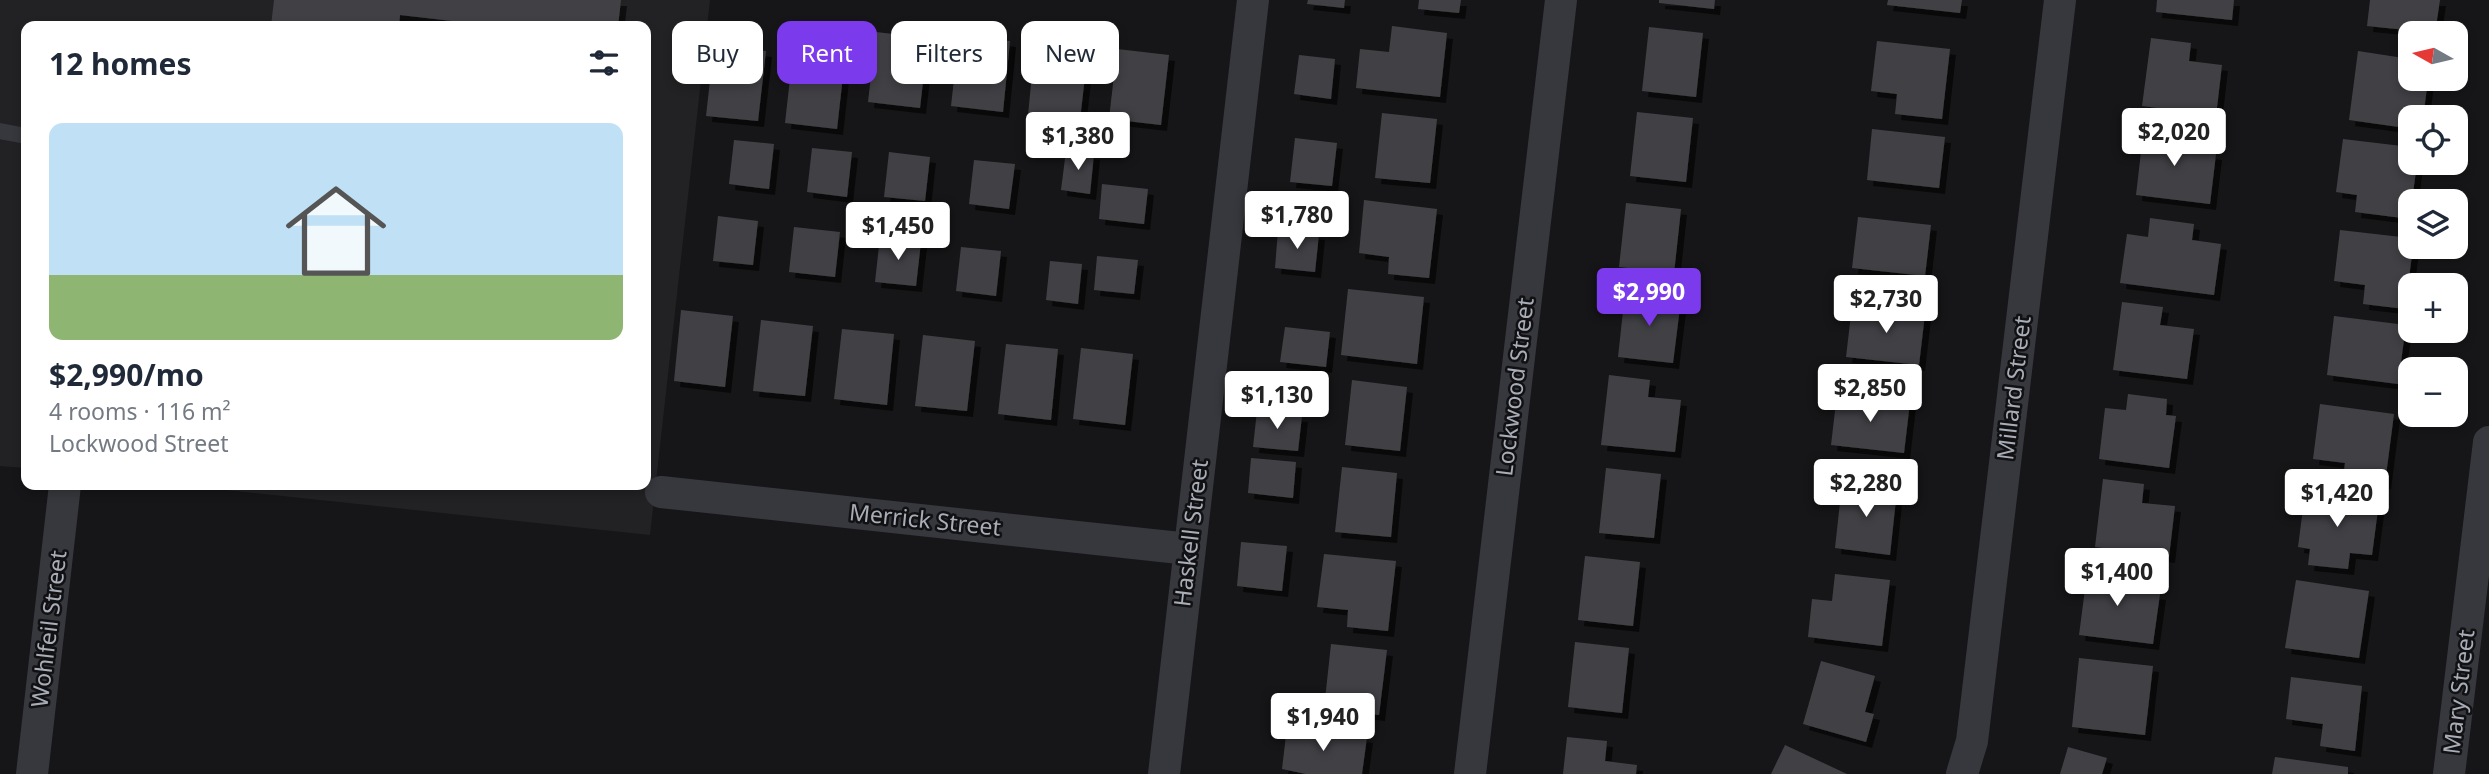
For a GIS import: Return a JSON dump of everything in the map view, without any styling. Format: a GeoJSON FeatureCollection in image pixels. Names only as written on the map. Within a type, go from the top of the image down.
{"type":"FeatureCollection","features":[{"type":"Feature","properties":{"kind":"street","name":"Haskell Street"},"geometry":{"type":"LineString","coordinates":[[1164,774],[1253,0]]}},
{"type":"Feature","properties":{"kind":"street","name":"Lockwood Street"},"geometry":{"type":"LineString","coordinates":[[1470,774],[1561,0]]}},
{"type":"Feature","properties":{"kind":"street","name":"Millard Street"},"geometry":{"type":"LineString","coordinates":[[1962,774],[1972,741],[2060,0]]}},
{"type":"Feature","properties":{"kind":"street","name":"Mary Street"},"geometry":{"type":"LineString","coordinates":[[2449,774],[2489,442]]}},
{"type":"Feature","properties":{"kind":"street","name":"Wohlfeil Street"},"geometry":{"type":"LineString","coordinates":[[32,774],[64,490]]}},
{"type":"Feature","properties":{"kind":"street","name":"Merrick Street"},"geometry":{"type":"LineString","coordinates":[[661,492],[1189,550]]}},
{"type":"Feature","properties":{"kind":"lane"},"geometry":{"type":"LineString","coordinates":[[0,131],[21,135]]}},
{"type":"Feature","properties":{"kind":"shaded area"},"geometry":{"type":"Polygon","coordinates":[[[0,0],[710,0],[708,21],[672,21],[672,84],[701,84],[650,535],[226,490],[651,490],[651,21],[21,21],[21,468],[0,466],[0,0]]]}},
{"type":"Feature","properties":{"kind":"building"},"geometry":{"type":"Polygon","coordinates":[[[274,0],[621,0],[619,21],[452,21],[400,15],[399,21],[272,21],[274,0]]]}},
{"type":"Feature","properties":{"kind":"building"},"geometry":{"type":"Polygon","coordinates":[[[1308,0],[1345,0],[1344,8],[1307,4],[1308,0]]]}},
{"type":"Feature","properties":{"kind":"building"},"geometry":{"type":"Polygon","coordinates":[[[1419,0],[1461,0],[1459,13],[1418,9],[1419,0]]]}},
{"type":"Feature","properties":{"kind":"building"},"geometry":{"type":"Polygon","coordinates":[[[1659,0],[1715,0],[1714,9],[1659,3],[1659,0]]]}},
{"type":"Feature","properties":{"kind":"building"},"geometry":{"type":"Polygon","coordinates":[[[1888,0],[1962,0],[1960,13],[1887,5],[1888,0]]]}},
{"type":"Feature","properties":{"kind":"building"},"geometry":{"type":"Polygon","coordinates":[[[2157,0],[2234,0],[2232,20],[2156,12],[2157,0]]]}},
{"type":"Feature","properties":{"kind":"building"},"geometry":{"type":"Polygon","coordinates":[[[2370,0],[2440,0],[2437,21],[2398,21],[2398,29],[2367,26],[2370,0]]]}},
{"type":"Feature","properties":{"kind":"building"},"geometry":{"type":"Polygon","coordinates":[[[1392,26],[1447,33],[1440,97],[1356,88],[1360,49],[1389,52],[1392,26]]]}},
{"type":"Feature","properties":{"kind":"building"},"geometry":{"type":"Polygon","coordinates":[[[1649,27],[1703,33],[1696,97],[1642,91],[1649,27]]]}},
{"type":"Feature","properties":{"kind":"building"},"geometry":{"type":"Polygon","coordinates":[[[877,32],[891,34],[891,84],[923,84],[920,108],[868,102],[870,84],[877,84],[877,32]]]}},
{"type":"Feature","properties":{"kind":"building"},"geometry":{"type":"Polygon","coordinates":[[[2151,38],[2191,43],[2189,61],[2222,65],[2216,116],[2142,106],[2151,38]]]}},
{"type":"Feature","properties":{"kind":"building"},"geometry":{"type":"Polygon","coordinates":[[[1007,41],[1010,41],[1007,71],[1007,41]]]}},
{"type":"Feature","properties":{"kind":"building"},"geometry":{"type":"Polygon","coordinates":[[[1877,41],[1950,49],[1942,119],[1895,114],[1897,94],[1871,91],[1877,41]]]}},
{"type":"Feature","properties":{"kind":"building"},"geometry":{"type":"Polygon","coordinates":[[[1119,49],[1169,55],[1161,125],[1109,119],[1113,84],[1119,84],[1119,49]]]}},
{"type":"Feature","properties":{"kind":"building"},"geometry":{"type":"Polygon","coordinates":[[[763,51],[766,51],[763,77],[763,51]]]}},
{"type":"Feature","properties":{"kind":"building"},"geometry":{"type":"Polygon","coordinates":[[[2358,51],[2398,57],[2398,91],[2426,91],[2425,105],[2398,105],[2398,127],[2349,120],[2358,51]]]}},
{"type":"Feature","properties":{"kind":"building"},"geometry":{"type":"Polygon","coordinates":[[[1299,55],[1335,59],[1331,99],[1294,94],[1299,55]]]}},
{"type":"Feature","properties":{"kind":"building"},"geometry":{"type":"Polygon","coordinates":[[[710,84],[762,84],[758,121],[706,116],[710,84]]]}},
{"type":"Feature","properties":{"kind":"building"},"geometry":{"type":"Polygon","coordinates":[[[789,84],[842,84],[837,129],[785,123],[789,84]]]}},
{"type":"Feature","properties":{"kind":"building"},"geometry":{"type":"Polygon","coordinates":[[[953,84],[1006,84],[1003,112],[951,106],[953,84]]]}},
{"type":"Feature","properties":{"kind":"building"},"geometry":{"type":"Polygon","coordinates":[[[1031,84],[1084,84],[1080,120],[1028,115],[1031,84]]]}},
{"type":"Feature","properties":{"kind":"building"},"geometry":{"type":"Polygon","coordinates":[[[1637,112],[1693,118],[1686,182],[1630,176],[1637,112]]]}},
{"type":"Feature","properties":{"kind":"building"},"geometry":{"type":"Polygon","coordinates":[[[1382,113],[1437,119],[1430,183],[1375,178],[1382,113]]]}},
{"type":"Feature","properties":{"kind":"building"},"geometry":{"type":"Polygon","coordinates":[[[2144,126],[2185,131],[2183,150],[2216,154],[2210,204],[2136,195],[2144,126]]]}},
{"type":"Feature","properties":{"kind":"building"},"geometry":{"type":"Polygon","coordinates":[[[1872,129],[1945,137],[1939,188],[1867,180],[1872,129]]]}},
{"type":"Feature","properties":{"kind":"building"},"geometry":{"type":"Polygon","coordinates":[[[1295,138],[1337,143],[1332,186],[1290,182],[1295,138]]]}},
{"type":"Feature","properties":{"kind":"building"},"geometry":{"type":"Polygon","coordinates":[[[2343,139],[2398,146],[2398,175],[2415,175],[2414,189],[2398,189],[2398,217],[2355,212],[2357,195],[2336,192],[2343,139]]]}},
{"type":"Feature","properties":{"kind":"building"},"geometry":{"type":"Polygon","coordinates":[[[734,140],[774,144],[769,189],[729,184],[734,140]]]}},
{"type":"Feature","properties":{"kind":"building"},"geometry":{"type":"Polygon","coordinates":[[[812,148],[852,152],[847,197],[807,192],[812,148]]]}},
{"type":"Feature","properties":{"kind":"building"},"geometry":{"type":"Polygon","coordinates":[[[1066,151],[1094,154],[1090,194],[1061,190],[1066,151]]]}},
{"type":"Feature","properties":{"kind":"building"},"geometry":{"type":"Polygon","coordinates":[[[889,152],[930,157],[925,201],[884,197],[889,152]]]}},
{"type":"Feature","properties":{"kind":"building"},"geometry":{"type":"Polygon","coordinates":[[[974,160],[1015,164],[1009,209],[969,204],[974,160]]]}},
{"type":"Feature","properties":{"kind":"building"},"geometry":{"type":"Polygon","coordinates":[[[1102,184],[1148,189],[1144,224],[1099,219],[1102,184]]]}},
{"type":"Feature","properties":{"kind":"building"},"geometry":{"type":"Polygon","coordinates":[[[1364,200],[1437,209],[1429,278],[1388,274],[1389,257],[1359,253],[1364,200]]]}},
{"type":"Feature","properties":{"kind":"building"},"geometry":{"type":"Polygon","coordinates":[[[1626,203],[1681,209],[1674,273],[1619,267],[1626,203]]]}},
{"type":"Feature","properties":{"kind":"building"},"geometry":{"type":"Polygon","coordinates":[[[718,216],[758,221],[753,265],[713,261],[718,216]]]}},
{"type":"Feature","properties":{"kind":"building"},"geometry":{"type":"Polygon","coordinates":[[[1858,217],[1931,225],[1925,276],[1852,268],[1858,217]]]}},
{"type":"Feature","properties":{"kind":"building"},"geometry":{"type":"Polygon","coordinates":[[[2150,218],[2194,224],[2192,240],[2221,244],[2214,295],[2120,283],[2127,234],[2148,237],[2150,218]]]}},
{"type":"Feature","properties":{"kind":"building"},"geometry":{"type":"Polygon","coordinates":[[[794,227],[840,232],[835,277],[789,272],[794,227]]]}},
{"type":"Feature","properties":{"kind":"building"},"geometry":{"type":"Polygon","coordinates":[[[1278,230],[1319,234],[1315,272],[1275,268],[1278,230]]]}},
{"type":"Feature","properties":{"kind":"building"},"geometry":{"type":"Polygon","coordinates":[[[2340,230],[2398,237],[2398,259],[2411,259],[2410,273],[2398,273],[2398,308],[2363,304],[2365,285],[2334,281],[2340,230]]]}},
{"type":"Feature","properties":{"kind":"building"},"geometry":{"type":"Polygon","coordinates":[[[880,237],[921,242],[916,286],[875,282],[880,237]]]}},
{"type":"Feature","properties":{"kind":"building"},"geometry":{"type":"Polygon","coordinates":[[[961,247],[1001,251],[996,296],[956,291],[961,247]]]}},
{"type":"Feature","properties":{"kind":"building"},"geometry":{"type":"Polygon","coordinates":[[[1097,256],[1138,260],[1134,294],[1094,290],[1097,256]]]}},
{"type":"Feature","properties":{"kind":"building"},"geometry":{"type":"Polygon","coordinates":[[[1050,261],[1082,264],[1078,304],[1046,300],[1050,261]]]}},
{"type":"Feature","properties":{"kind":"building"},"geometry":{"type":"Polygon","coordinates":[[[1348,289],[1424,297],[1417,364],[1341,355],[1348,289]]]}},
{"type":"Feature","properties":{"kind":"building"},"geometry":{"type":"Polygon","coordinates":[[[1625,293],[1681,299],[1673,363],[1618,357],[1625,293]]]}},
{"type":"Feature","properties":{"kind":"building"},"geometry":{"type":"Polygon","coordinates":[[[2122,302],[2163,307],[2160,325],[2194,329],[2187,379],[2113,370],[2122,302]]]}},
{"type":"Feature","properties":{"kind":"building"},"geometry":{"type":"Polygon","coordinates":[[[1852,306],[1925,314],[1919,365],[1846,357],[1852,306]]]}},
{"type":"Feature","properties":{"kind":"building"},"geometry":{"type":"Polygon","coordinates":[[[681,310],[733,316],[725,387],[674,381],[681,310]]]}},
{"type":"Feature","properties":{"kind":"building"},"geometry":{"type":"Polygon","coordinates":[[[2334,316],[2398,324],[2398,343],[2404,343],[2402,357],[2398,357],[2398,384],[2327,375],[2334,316]]]}},
{"type":"Feature","properties":{"kind":"building"},"geometry":{"type":"Polygon","coordinates":[[[761,320],[813,326],[805,396],[753,391],[761,320]]]}},
{"type":"Feature","properties":{"kind":"building"},"geometry":{"type":"Polygon","coordinates":[[[1285,327],[1330,332],[1326,367],[1280,362],[1285,327]]]}},
{"type":"Feature","properties":{"kind":"building"},"geometry":{"type":"Polygon","coordinates":[[[842,329],[894,334],[887,405],[834,399],[842,329]]]}},
{"type":"Feature","properties":{"kind":"building"},"geometry":{"type":"Polygon","coordinates":[[[923,335],[975,341],[967,411],[915,406],[923,335]]]}},
{"type":"Feature","properties":{"kind":"building"},"geometry":{"type":"Polygon","coordinates":[[[1006,344],[1058,349],[1051,420],[998,414],[1006,344]]]}},
{"type":"Feature","properties":{"kind":"building"},"geometry":{"type":"Polygon","coordinates":[[[1081,348],[1133,354],[1125,425],[1073,419],[1081,348]]]}},
{"type":"Feature","properties":{"kind":"building"},"geometry":{"type":"Polygon","coordinates":[[[1609,375],[1650,380],[1648,397],[1681,400],[1675,452],[1601,445],[1609,375]]]}},
{"type":"Feature","properties":{"kind":"building"},"geometry":{"type":"Polygon","coordinates":[[[1352,380],[1407,387],[1400,451],[1345,445],[1352,380]]]}},
{"type":"Feature","properties":{"kind":"building"},"geometry":{"type":"Polygon","coordinates":[[[1837,394],[1910,402],[1904,453],[1831,445],[1837,394]]]}},
{"type":"Feature","properties":{"kind":"building"},"geometry":{"type":"Polygon","coordinates":[[[2128,394],[2167,399],[2166,415],[2176,416],[2169,468],[2099,459],[2105,408],[2126,410],[2128,394]]]}},
{"type":"Feature","properties":{"kind":"building"},"geometry":{"type":"Polygon","coordinates":[[[2320,404],[2394,414],[2385,483],[2343,478],[2345,463],[2313,459],[2320,404]]]}},
{"type":"Feature","properties":{"kind":"building"},"geometry":{"type":"Polygon","coordinates":[[[1257,411],[1302,416],[1298,451],[1253,447],[1257,411]]]}},
{"type":"Feature","properties":{"kind":"building"},"geometry":{"type":"Polygon","coordinates":[[[1251,458],[1296,462],[1293,498],[1248,493],[1251,458]]]}},
{"type":"Feature","properties":{"kind":"building"},"geometry":{"type":"Polygon","coordinates":[[[1342,467],[1397,473],[1391,537],[1335,532],[1342,467]]]}},
{"type":"Feature","properties":{"kind":"building"},"geometry":{"type":"Polygon","coordinates":[[[1606,468],[1661,474],[1654,538],[1599,533],[1606,468]]]}},
{"type":"Feature","properties":{"kind":"building"},"geometry":{"type":"Polygon","coordinates":[[[2103,479],[2144,484],[2142,503],[2175,506],[2169,557],[2095,547],[2103,479]]]}},
{"type":"Feature","properties":{"kind":"building"},"geometry":{"type":"Polygon","coordinates":[[[1842,484],[1897,490],[1890,555],[1835,548],[1842,484]]]}},
{"type":"Feature","properties":{"kind":"building"},"geometry":{"type":"Polygon","coordinates":[[[2305,493],[2379,502],[2372,555],[2350,553],[2348,569],[2308,565],[2310,549],[2298,547],[2305,493]]]}},
{"type":"Feature","properties":{"kind":"building"},"geometry":{"type":"Polygon","coordinates":[[[1241,542],[1287,546],[1282,591],[1237,586],[1241,542]]]}},
{"type":"Feature","properties":{"kind":"building"},"geometry":{"type":"Polygon","coordinates":[[[1324,554],[1396,561],[1388,631],[1347,627],[1348,610],[1317,607],[1324,554]]]}},
{"type":"Feature","properties":{"kind":"building"},"geometry":{"type":"Polygon","coordinates":[[[1585,556],[1640,562],[1633,626],[1578,620],[1585,556]]]}},
{"type":"Feature","properties":{"kind":"building"},"geometry":{"type":"Polygon","coordinates":[[[2088,566],[2129,572],[2126,590],[2160,594],[2153,644],[2079,635],[2088,566]]]}},
{"type":"Feature","properties":{"kind":"building"},"geometry":{"type":"Polygon","coordinates":[[[1835,574],[1890,580],[1882,646],[1808,637],[1812,599],[1832,601],[1835,574]]]}},
{"type":"Feature","properties":{"kind":"building"},"geometry":{"type":"Polygon","coordinates":[[[2296,580],[2369,591],[2359,658],[2285,648],[2296,580]]]}},
{"type":"Feature","properties":{"kind":"building"},"geometry":{"type":"Polygon","coordinates":[[[1575,642],[1629,648],[1622,713],[1568,707],[1575,642]]]}},
{"type":"Feature","properties":{"kind":"building"},"geometry":{"type":"Polygon","coordinates":[[[1331,644],[1387,650],[1379,715],[1324,709],[1331,644]]]}},
{"type":"Feature","properties":{"kind":"building"},"geometry":{"type":"Polygon","coordinates":[[[2079,658],[2153,666],[2145,735],[2072,727],[2079,658]]]}},
{"type":"Feature","properties":{"kind":"building"},"geometry":{"type":"Polygon","coordinates":[[[1821,661],[1875,676],[1865,712],[1874,714],[1866,742],[1803,724],[1821,661]]]}},
{"type":"Feature","properties":{"kind":"building"},"geometry":{"type":"Polygon","coordinates":[[[2291,677],[2362,686],[2355,751],[2320,746],[2323,724],[2286,719],[2291,677]]]}},
{"type":"Feature","properties":{"kind":"building"},"geometry":{"type":"Polygon","coordinates":[[[1287,727],[1367,737],[1362,774],[1306,774],[1282,769],[1287,727]]]}},
{"type":"Feature","properties":{"kind":"building"},"geometry":{"type":"Polygon","coordinates":[[[1567,737],[1607,741],[1605,761],[1637,765],[1636,774],[1563,774],[1567,737]]]}},
{"type":"Feature","properties":{"kind":"building"},"geometry":{"type":"Polygon","coordinates":[[[1785,745],[1847,774],[1771,774],[1785,745]]]}},
{"type":"Feature","properties":{"kind":"building"},"geometry":{"type":"Polygon","coordinates":[[[2068,747],[2107,758],[2102,774],[2060,774],[2068,747]]]}},
{"type":"Feature","properties":{"kind":"building"},"geometry":{"type":"Polygon","coordinates":[[[2275,757],[2348,767],[2348,774],[2272,774],[2275,757]]]}}]}
